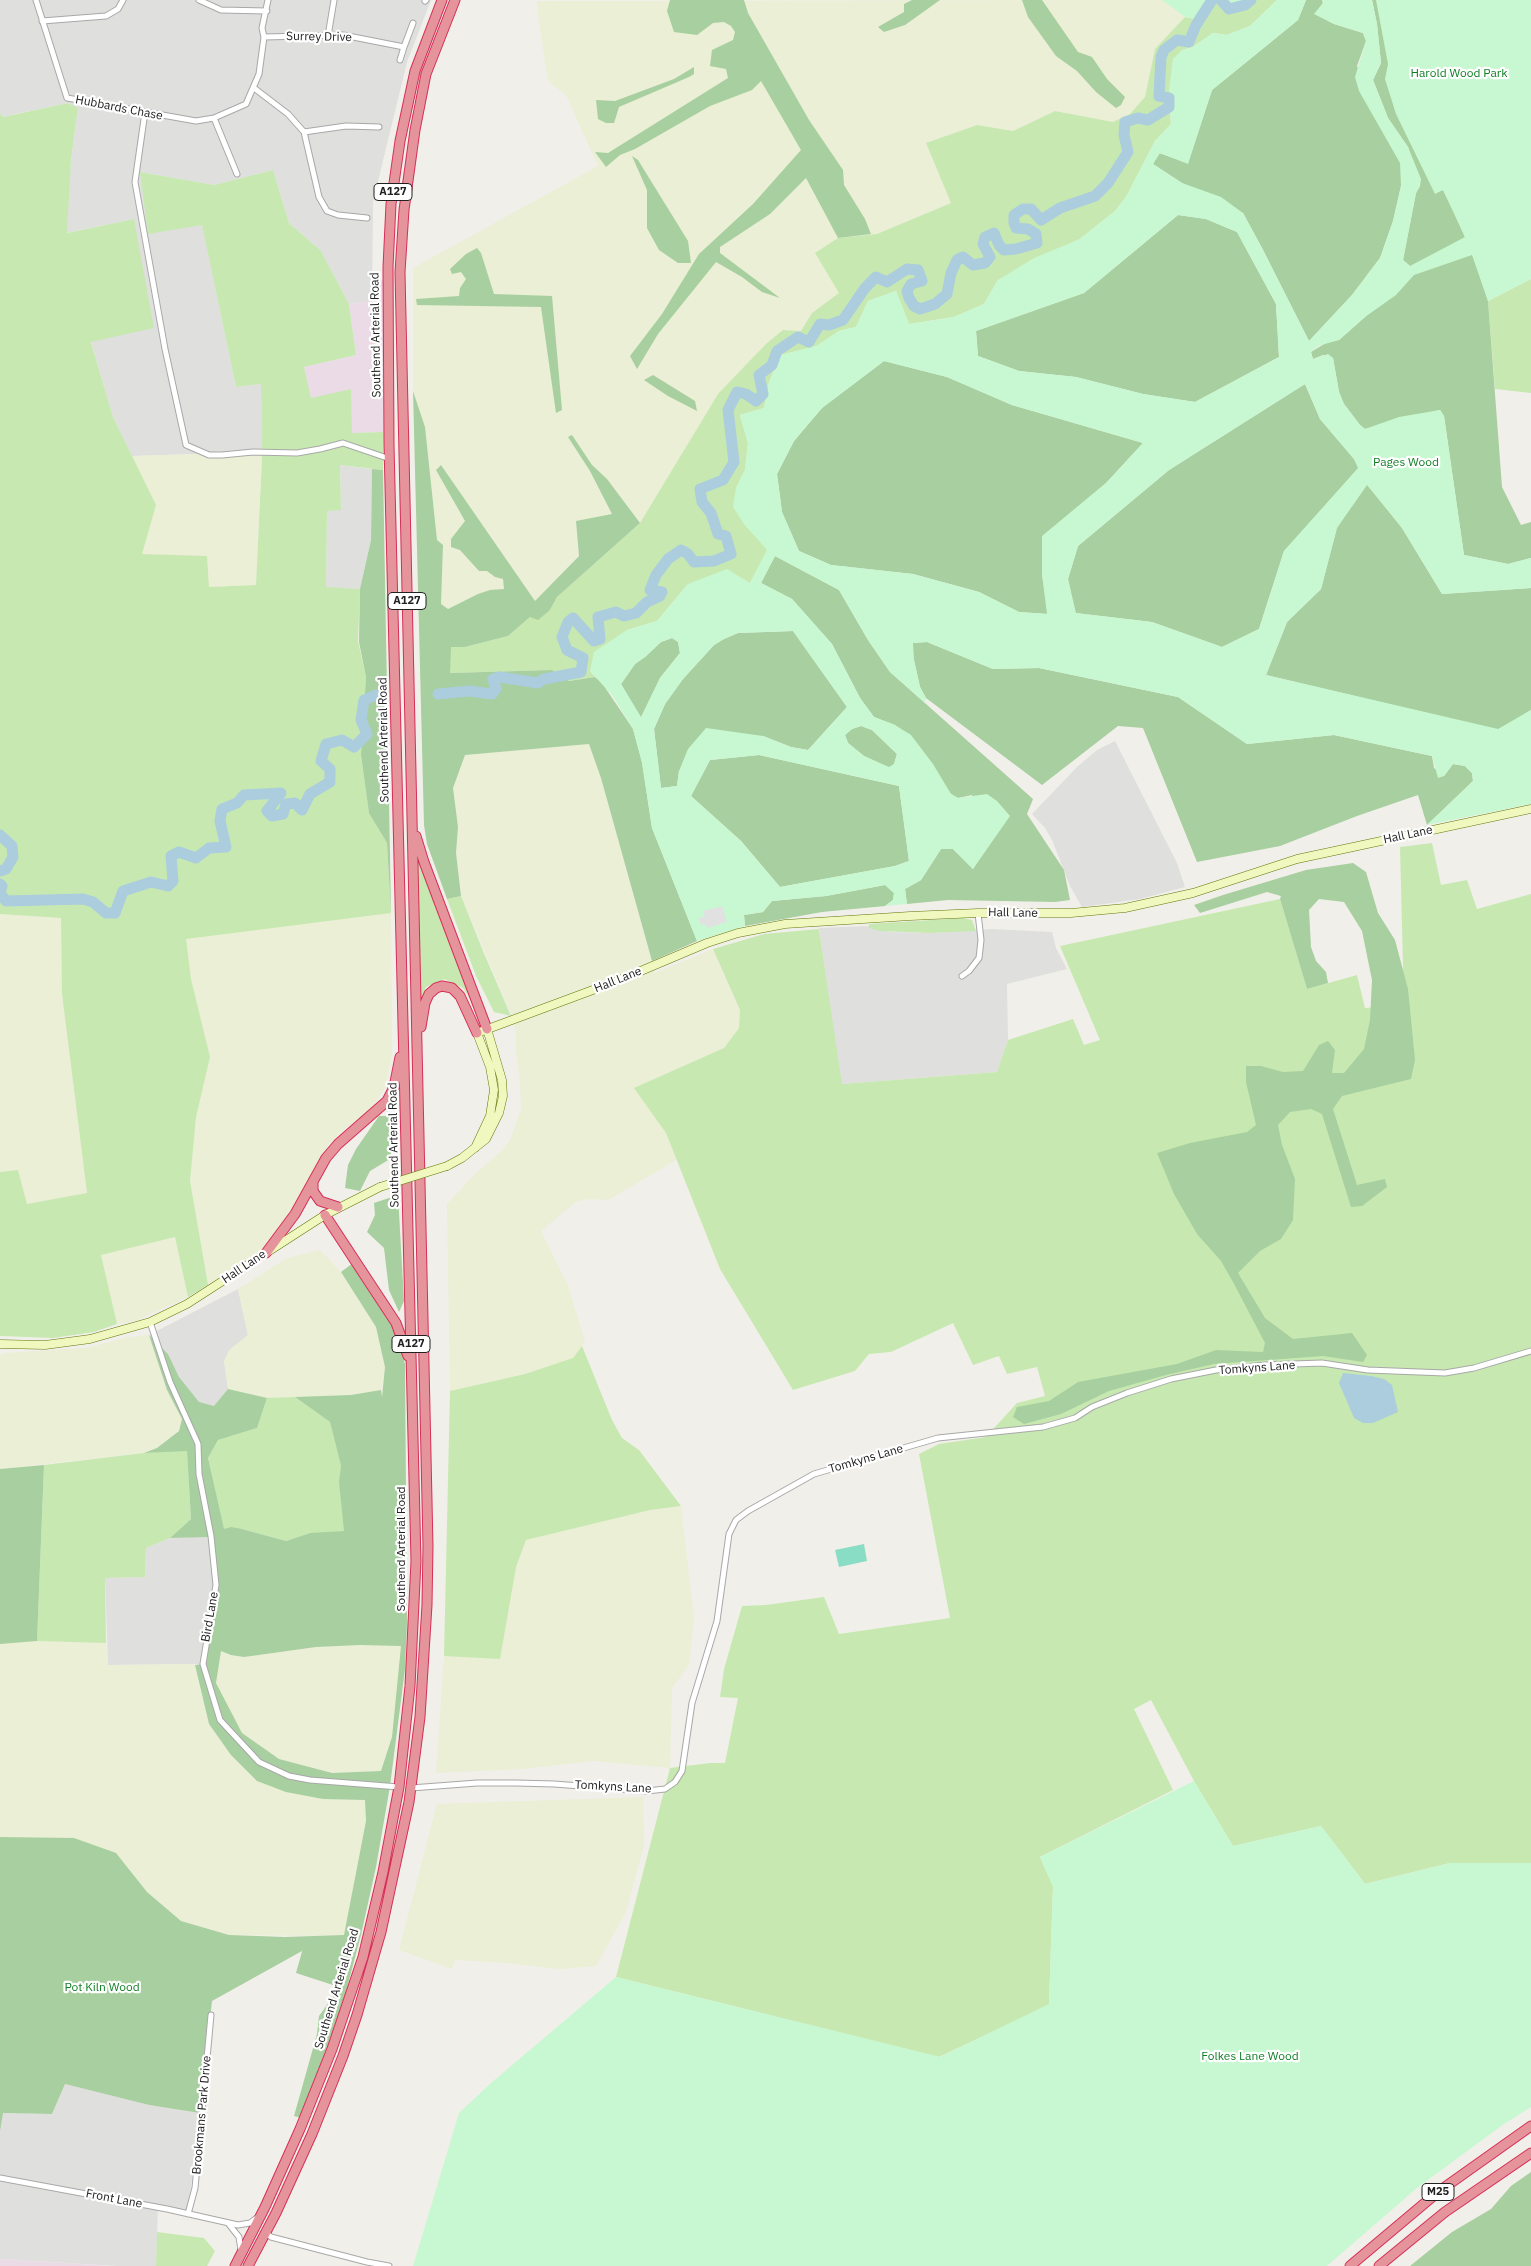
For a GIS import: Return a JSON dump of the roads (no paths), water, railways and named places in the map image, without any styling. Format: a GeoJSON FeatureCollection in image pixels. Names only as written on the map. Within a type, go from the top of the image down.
{"type":"FeatureCollection","features":[{"type":"Feature","properties":{"kind":"highway","name":"Southend Arterial Road"},"geometry":{"type":"LineString","coordinates":[[235,2266],[265,2207],[317,2089],[363,1957],[399,1787],[410,1686],[416,1561],[390,459],[388,267],[391,204],[400,141],[416,71],[442,0]]}},
{"type":"Feature","properties":{"kind":"highway","name":"Southend Arterial Road"},"geometry":{"type":"LineString","coordinates":[[248,2266],[266,2233],[312,2134],[357,2015],[381,1932],[411,1788],[420,1717],[427,1605],[400,272],[404,210],[415,130],[426,74],[455,0]]}},
{"type":"Feature","properties":{"kind":"highway"},"geometry":{"type":"LineString","coordinates":[[412,811],[424,862],[487,1029]]}},
{"type":"Feature","properties":{"kind":"highway"},"geometry":{"type":"LineString","coordinates":[[417,1098],[423,1013],[425,1003],[432,990],[442,986],[456,991],[477,1032]]}},
{"type":"Feature","properties":{"kind":"highway","name":"A127"},"geometry":{"type":"LineString","coordinates":[[266,1253],[295,1214],[316,1175],[338,1144],[372,1115],[391,1094],[397,1078],[404,1025]]}},
{"type":"Feature","properties":{"kind":"highway"},"geometry":{"type":"LineString","coordinates":[[316,1175],[312,1186],[316,1196],[324,1204],[338,1207]]}},
{"type":"Feature","properties":{"kind":"highway","name":"A127"},"geometry":{"type":"LineString","coordinates":[[325,1215],[396,1323],[412,1371]]}},
{"type":"Feature","properties":{"kind":"highway","name":"M25"},"geometry":{"type":"LineString","coordinates":[[1350,2266],[1438,2192],[1531,2126]]}},
{"type":"Feature","properties":{"kind":"highway","name":"M25"},"geometry":{"type":"LineString","coordinates":[[1379,2266],[1445,2212],[1531,2153]]}},
{"type":"Feature","properties":{"kind":"street","name":"Hubbards Chase"},"geometry":{"type":"LineString","coordinates":[[36,0],[67,98],[191,120],[214,118],[246,104],[254,88]]}},
{"type":"Feature","properties":{"kind":"street"},"geometry":{"type":"LineString","coordinates":[[42,21],[106,16],[118,9],[123,0]]}},
{"type":"Feature","properties":{"kind":"street"},"geometry":{"type":"LineString","coordinates":[[199,0],[221,10],[267,11]]}},
{"type":"Feature","properties":{"kind":"street"},"geometry":{"type":"LineString","coordinates":[[268,0],[262,28],[264,37],[259,74],[254,88],[288,114],[304,132],[319,196],[327,211],[338,215],[367,218]]}},
{"type":"Feature","properties":{"kind":"street"},"geometry":{"type":"LineString","coordinates":[[328,36],[334,0]]}},
{"type":"Feature","properties":{"kind":"street"},"geometry":{"type":"LineString","coordinates":[[400,60],[413,23]]}},
{"type":"Feature","properties":{"kind":"street","name":"Surrey Drive"},"geometry":{"type":"LineString","coordinates":[[264,37],[343,35],[404,46]]}},
{"type":"Feature","properties":{"kind":"street"},"geometry":{"type":"LineString","coordinates":[[145,112],[135,182],[186,444],[209,455],[222,455],[253,452],[297,452],[343,443],[390,459]]}},
{"type":"Feature","properties":{"kind":"street"},"geometry":{"type":"LineString","coordinates":[[214,118],[237,174]]}},
{"type":"Feature","properties":{"kind":"street"},"geometry":{"type":"LineString","coordinates":[[304,132],[346,126],[380,127]]}},
{"type":"Feature","properties":{"kind":"street","name":"Hall Lane"},"geometry":{"type":"LineString","coordinates":[[475,1148],[490,1116],[494,1090],[490,1067],[477,1032],[738,933],[785,924],[978,913],[1071,913],[1138,905],[1193,893],[1297,859],[1531,809]]}},
{"type":"Feature","properties":{"kind":"street"},"geometry":{"type":"LineString","coordinates":[[962,976],[969,971],[979,958],[981,940],[978,913]]}},
{"type":"Feature","properties":{"kind":"street"},"geometry":{"type":"LineString","coordinates":[[493,1047],[494,1034],[501,1024]]}},
{"type":"Feature","properties":{"kind":"street","name":"Hall Lane"},"geometry":{"type":"LineString","coordinates":[[0,1344],[45,1345],[90,1339],[150,1322],[186,1304],[338,1207],[380,1186],[456,1162],[486,1139],[497,1120],[501,1105],[502,1080],[487,1029]]}},
{"type":"Feature","properties":{"kind":"street","name":"Bird Lane"},"geometry":{"type":"LineString","coordinates":[[150,1322],[170,1382],[198,1444],[199,1474],[211,1536],[216,1585],[203,1664],[220,1720],[259,1762],[289,1776],[319,1781],[399,1787]]}},
{"type":"Feature","properties":{"kind":"street","name":"Tomkyns Lane"},"geometry":{"type":"LineString","coordinates":[[411,1788],[477,1783],[554,1784],[647,1791],[665,1789],[675,1782],[682,1771],[692,1703],[717,1621],[729,1534],[736,1520],[748,1511],[814,1474],[938,1438],[1043,1428],[1075,1418],[1092,1407],[1127,1393],[1172,1379],[1216,1370],[1265,1365],[1322,1363],[1368,1370],[1445,1373],[1474,1368],[1531,1351]]}},
{"type":"Feature","properties":{"kind":"street","name":"Brookmans Park Drive"},"geometry":{"type":"LineString","coordinates":[[188,2214],[195,2188],[211,2015]]}},
{"type":"Feature","properties":{"kind":"street","name":"Front Lane"},"geometry":{"type":"LineString","coordinates":[[0,2178],[242,2225],[250,2223],[265,2207]]}},
{"type":"Feature","properties":{"kind":"street"},"geometry":{"type":"LineString","coordinates":[[227,2223],[239,2237],[240,2256]]}},
{"type":"Feature","properties":{"kind":"street"},"geometry":{"type":"LineString","coordinates":[[266,2233],[271,2237],[389,2266]]}},
{"type":"Feature","properties":{"kind":"water"},"geometry":{"type":"Polygon","coordinates":[[[1343,1373],[1384,1379],[1392,1385],[1398,1412],[1373,1423],[1363,1423],[1354,1418],[1339,1383],[1343,1373]]]}},
{"type":"Feature","properties":{"kind":"waterway"},"geometry":{"type":"LineString","coordinates":[[438,694],[469,691],[492,694],[496,689],[493,679],[499,677],[538,683],[544,679],[581,672],[583,658],[567,650],[562,637],[568,622],[573,618],[594,641],[600,639],[598,617],[616,612],[624,616],[636,613],[647,602],[660,596],[662,592],[650,590],[656,575],[668,559],[681,550],[688,554],[694,562],[714,561],[731,554],[726,536],[718,534],[711,513],[702,502],[700,489],[723,480],[734,462],[728,410],[737,392],[746,394],[756,401],[763,394],[759,375],[772,365],[777,351],[798,337],[809,342],[820,324],[829,325],[843,320],[865,288],[876,277],[887,282],[907,269],[918,270],[922,281],[911,284],[907,291],[909,298],[914,306],[920,309],[935,304],[947,294],[951,273],[957,260],[963,257],[973,265],[985,263],[990,257],[983,244],[985,237],[994,233],[999,245],[1004,250],[1016,249],[1037,243],[1036,234],[1028,229],[1016,228],[1014,215],[1023,209],[1031,209],[1041,220],[1060,208],[1095,196],[1108,183],[1128,152],[1124,135],[1125,122],[1138,118],[1148,120],[1169,107],[1169,98],[1159,96],[1161,57],[1164,50],[1177,40],[1189,42],[1196,25],[1212,0]]}},
{"type":"Feature","properties":{"kind":"waterway"},"geometry":{"type":"LineString","coordinates":[[1221,0],[1229,9],[1245,5],[1251,0]]}},
{"type":"Feature","properties":{"kind":"waterway"},"geometry":{"type":"LineString","coordinates":[[0,884],[2,886],[0,893],[6,901],[83,899],[93,902],[106,913],[115,913],[123,891],[151,882],[168,886],[173,881],[171,856],[179,852],[196,858],[209,848],[226,847],[220,821],[222,809],[237,803],[244,795],[281,793],[267,811],[272,816],[283,814],[286,804],[295,803],[302,810],[310,794],[330,782],[330,769],[321,761],[326,744],[342,740],[354,747],[367,734],[361,720],[364,700],[376,695]]}},
{"type":"Feature","properties":{"kind":"waterway"},"geometry":{"type":"LineString","coordinates":[[0,835],[12,846],[13,857],[6,869],[0,871]]}},
{"type":"Feature","properties":{"kind":"park label","name":"Harold Wood Park"},"geometry":{"type":"Point","coordinates":[1459,74]}},
{"type":"Feature","properties":{"kind":"park label","name":"Pages Wood"},"geometry":{"type":"Point","coordinates":[1406,463]}},
{"type":"Feature","properties":{"kind":"park label","name":"Pot Kiln Wood"},"geometry":{"type":"Point","coordinates":[102,1988]}},
{"type":"Feature","properties":{"kind":"park label","name":"Folkes Lane Wood"},"geometry":{"type":"Point","coordinates":[1250,2057]}}]}
